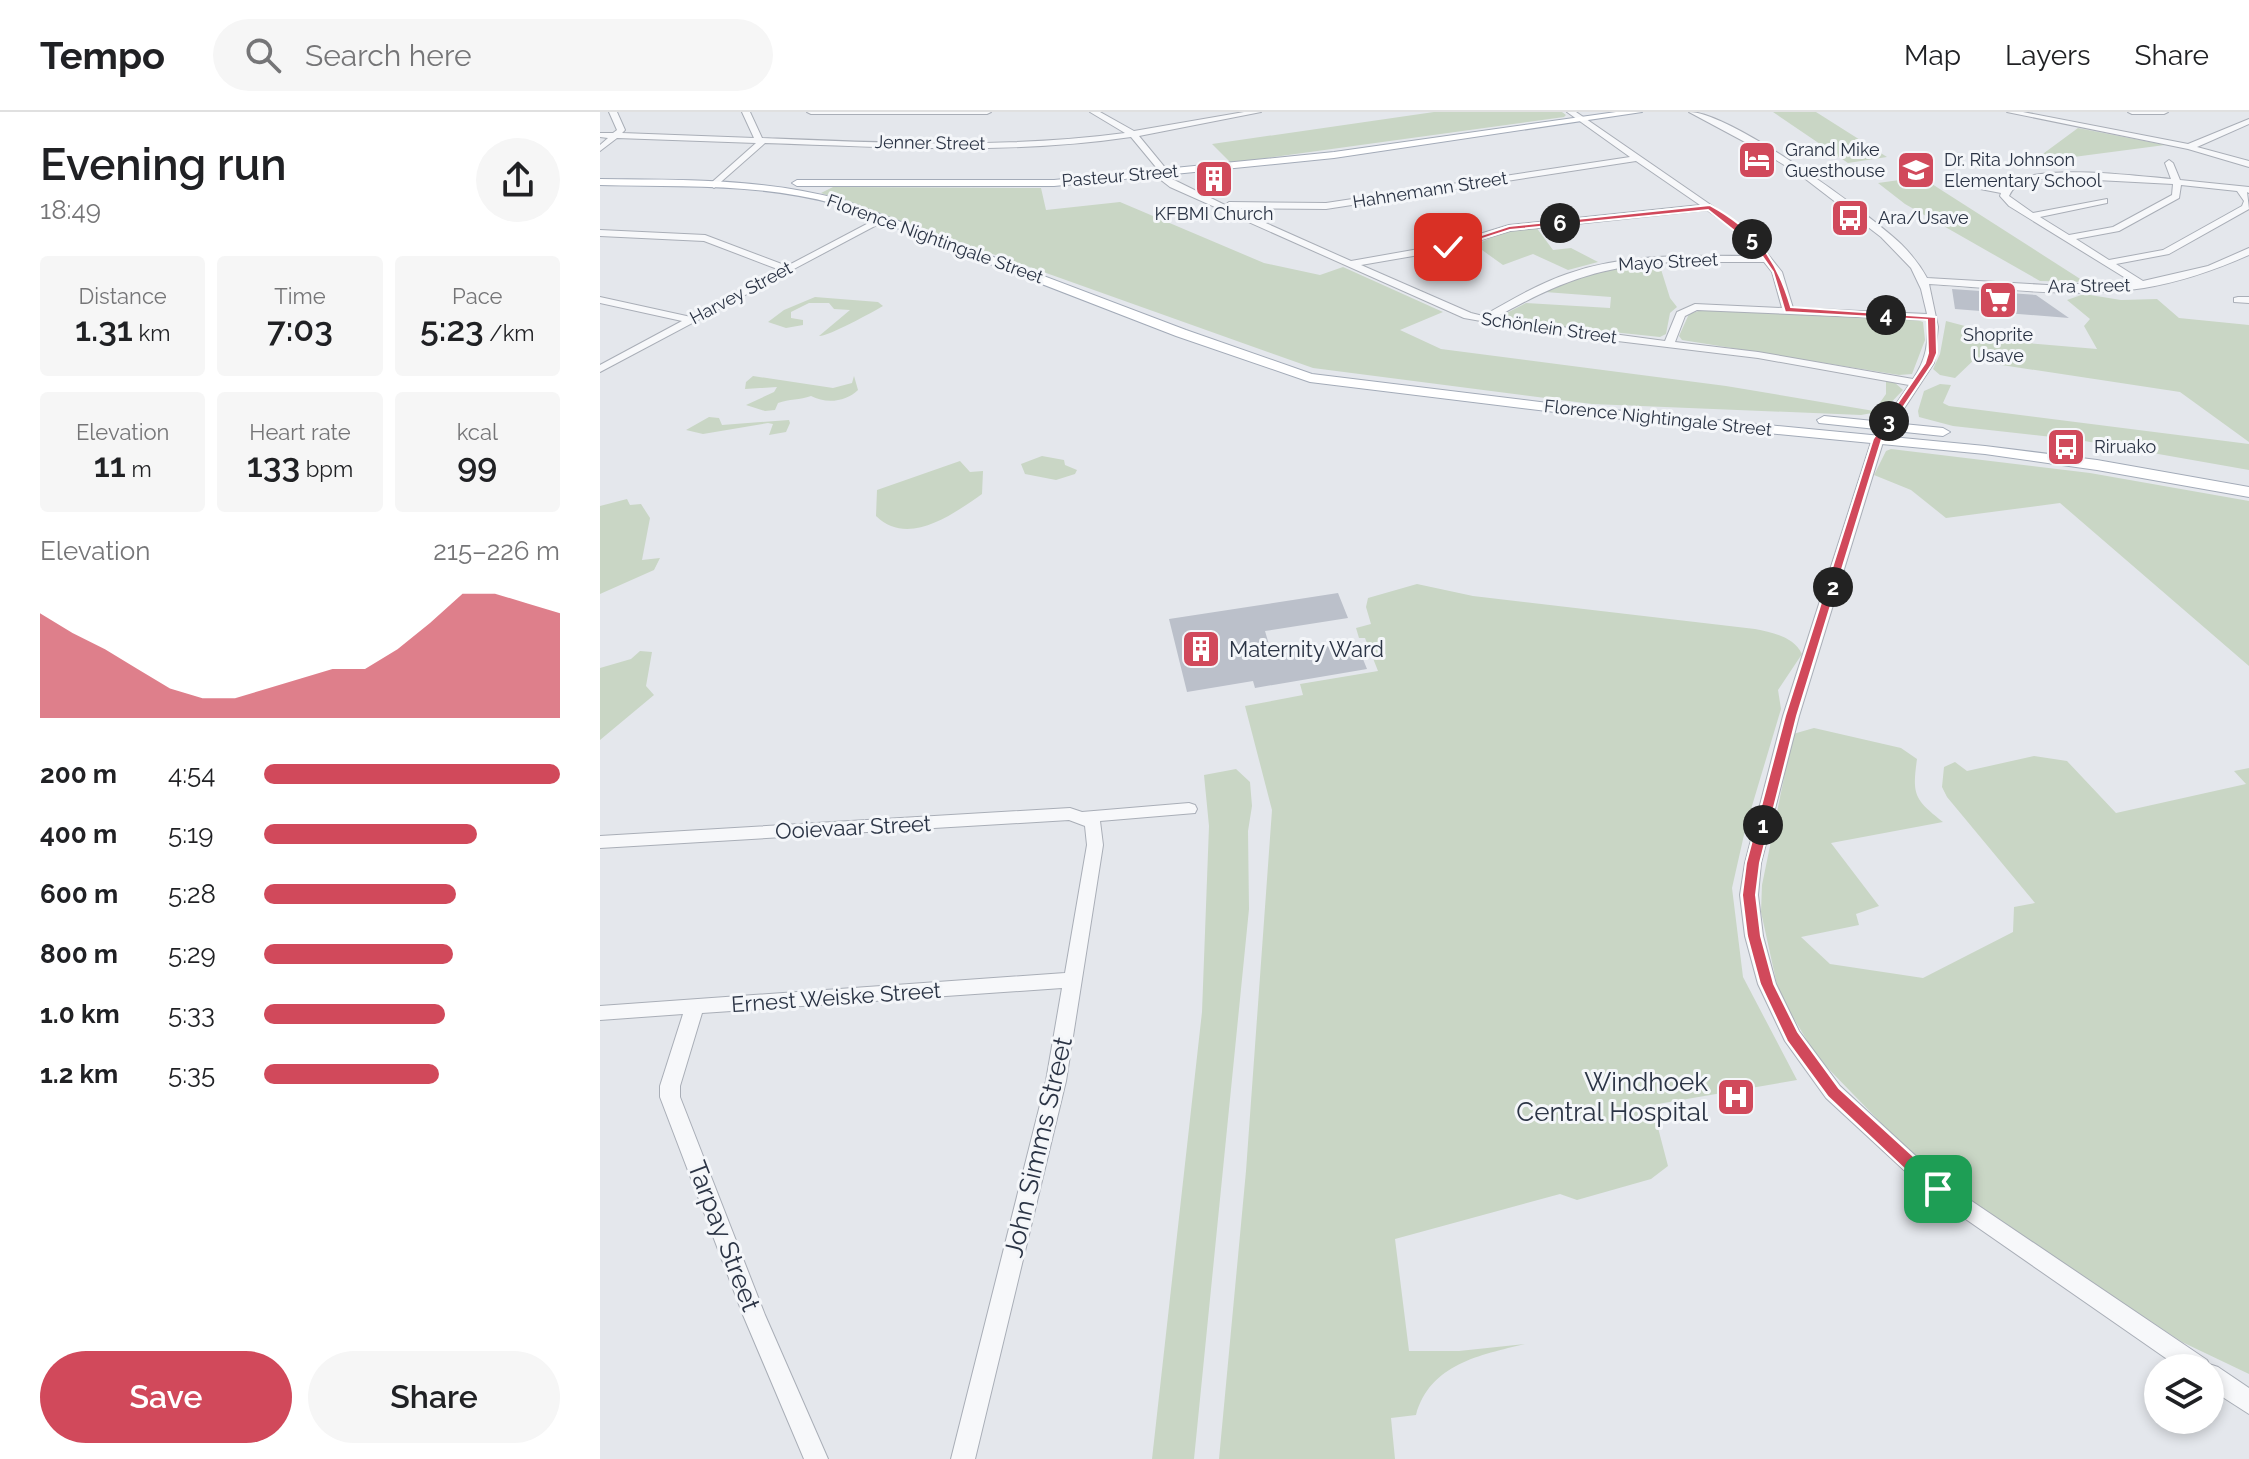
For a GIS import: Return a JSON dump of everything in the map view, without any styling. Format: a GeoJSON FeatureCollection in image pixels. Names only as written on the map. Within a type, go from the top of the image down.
{"type":"FeatureCollection","features":[{"type":"Feature","properties":{"kind":"main road","name":"Pasteur Street"},"geometry":{"type":"LineString","coordinates":[[600,182],[714,185],[1042,183],[1346,153],[1637,112]]}},
{"type":"Feature","properties":{"kind":"main road"},"geometry":{"type":"LineString","coordinates":[[788,191],[787,186],[799,183]]}},
{"type":"Feature","properties":{"kind":"main road","name":"Florence Nightingale Street"},"geometry":{"type":"LineString","coordinates":[[740,185],[829,199],[1249,359],[1310,378],[1586,411],[2066,447],[2249,478]]}},
{"type":"Feature","properties":{"kind":"main road","name":"Florence Nightingale Street"},"geometry":{"type":"LineString","coordinates":[[1882,432],[2249,492]]}},
{"type":"Feature","properties":{"kind":"street"},"geometry":{"type":"LineString","coordinates":[[600,149],[621,130],[613,112]]}},
{"type":"Feature","properties":{"kind":"street"},"geometry":{"type":"LineString","coordinates":[[714,185],[758,148],[761,140],[746,112],[755,112]]}},
{"type":"Feature","properties":{"kind":"street"},"geometry":{"type":"LineString","coordinates":[[811,112],[987,112]]}},
{"type":"Feature","properties":{"kind":"street","name":"Schönlein Street"},"geometry":{"type":"LineString","coordinates":[[1094,112],[1133,134],[1164,172],[1164,178],[1173,185],[1454,311],[1483,320],[1669,344],[1917,383]]}},
{"type":"Feature","properties":{"kind":"street","name":"Jenner Street"},"geometry":{"type":"LineString","coordinates":[[600,135],[1007,144],[1133,134],[1257,112]]}},
{"type":"Feature","properties":{"kind":"street"},"geometry":{"type":"LineString","coordinates":[[1571,112],[1747,234],[1769,259],[1782,286],[1788,310]]}},
{"type":"Feature","properties":{"kind":"street"},"geometry":{"type":"LineString","coordinates":[[1693,112],[1765,147],[1897,246],[1923,281],[1931,317],[1932,353],[1917,383],[1882,432],[1791,716],[1753,863],[1749,895],[1754,936],[1767,984],[1792,1036],[1833,1092],[1938,1189],[2179,1354]]}},
{"type":"Feature","properties":{"kind":"street"},"geometry":{"type":"LineString","coordinates":[[2011,112],[2189,147],[2249,164]]}},
{"type":"Feature","properties":{"kind":"street"},"geometry":{"type":"LineString","coordinates":[[2132,112],[2164,112]]}},
{"type":"Feature","properties":{"kind":"street"},"geometry":{"type":"LineString","coordinates":[[2189,147],[2249,121]]}},
{"type":"Feature","properties":{"kind":"street"},"geometry":{"type":"LineString","coordinates":[[2228,130],[2249,136]]}},
{"type":"Feature","properties":{"kind":"street","name":"Hahnemann Street"},"geometry":{"type":"LineString","coordinates":[[1218,205],[1326,206],[1640,158]]}},
{"type":"Feature","properties":{"kind":"street"},"geometry":{"type":"LineString","coordinates":[[2068,238],[2116,229],[2176,196],[2177,184],[2169,163]]}},
{"type":"Feature","properties":{"kind":"street"},"geometry":{"type":"LineString","coordinates":[[2006,191],[2021,180],[2064,175],[2244,189],[2248,201],[2246,207],[2177,247],[2144,258],[2108,263]]}},
{"type":"Feature","properties":{"kind":"street"},"geometry":{"type":"LineString","coordinates":[[1973,185],[2006,191]]}},
{"type":"Feature","properties":{"kind":"street"},"geometry":{"type":"LineString","coordinates":[[2006,191],[2008,201],[2143,285]]}},
{"type":"Feature","properties":{"kind":"street"},"geometry":{"type":"LineString","coordinates":[[2032,216],[2104,201]]}},
{"type":"Feature","properties":{"kind":"street"},"geometry":{"type":"LineString","coordinates":[[1349,264],[1448,247],[1509,228],[1710,207]]}},
{"type":"Feature","properties":{"kind":"street","name":"Harvey Street"},"geometry":{"type":"LineString","coordinates":[[600,369],[883,219]]}},
{"type":"Feature","properties":{"kind":"street"},"geometry":{"type":"LineString","coordinates":[[600,233],[705,238],[786,269]]}},
{"type":"Feature","properties":{"kind":"street","name":"Ara Street"},"geometry":{"type":"LineString","coordinates":[[1923,281],[2051,287],[2143,285],[2206,271],[2249,251]]}},
{"type":"Feature","properties":{"kind":"street","name":"Mayo Street"},"geometry":{"type":"LineString","coordinates":[[1483,320],[1573,275],[1603,267],[1656,260],[1769,259]]}},
{"type":"Feature","properties":{"kind":"street"},"geometry":{"type":"LineString","coordinates":[[600,300],[691,320]]}},
{"type":"Feature","properties":{"kind":"street"},"geometry":{"type":"LineString","coordinates":[[1669,344],[1681,314],[1695,307],[1931,317]]}},
{"type":"Feature","properties":{"kind":"street","name":"Ooievaar Street"},"geometry":{"type":"LineString","coordinates":[[600,842],[1070,814],[1091,825],[1189,809]]}},
{"type":"Feature","properties":{"kind":"street","name":"John Simms Street"},"geometry":{"type":"LineString","coordinates":[[963,1459],[1056,1081],[1091,825]]}},
{"type":"Feature","properties":{"kind":"street","name":"Ernest Weiske Street"},"geometry":{"type":"LineString","coordinates":[[600,1013],[1071,980]]}},
{"type":"Feature","properties":{"kind":"street","name":"Tarpay Street"},"geometry":{"type":"LineString","coordinates":[[695,1007],[670,1086],[670,1097],[754,1315],[816,1459]]}},
{"type":"Feature","properties":{"kind":"street"},"geometry":{"type":"LineString","coordinates":[[2224,1385],[2249,1402]]}},
{"type":"Feature","properties":{"kind":"green space"},"geometry":{"type":"Polygon","coordinates":[[[1434,112],[1562,112],[1566,115],[1231,163],[1212,144],[1434,112]]]}},
{"type":"Feature","properties":{"kind":"green space"},"geometry":{"type":"Polygon","coordinates":[[[1773,112],[1816,112],[1887,157],[1848,163],[1773,112]]]}},
{"type":"Feature","properties":{"kind":"green space"},"geometry":{"type":"Polygon","coordinates":[[[2078,128],[2165,145],[2043,161],[2036,159],[2078,128]]]}},
{"type":"Feature","properties":{"kind":"green space"},"geometry":{"type":"Polygon","coordinates":[[[1921,177],[2085,282],[2040,281],[1905,204],[1878,183],[1921,177]]]}},
{"type":"Feature","properties":{"kind":"green space"},"geometry":{"type":"Polygon","coordinates":[[[833,187],[1041,188],[1046,210],[1120,202],[1264,263],[1320,275],[1343,267],[1443,312],[1400,330],[1441,349],[1726,386],[1874,411],[1886,394],[1886,382],[1894,382],[1903,390],[1883,411],[1861,415],[1592,404],[1313,368],[821,193],[833,187]]]}},
{"type":"Feature","properties":{"kind":"green space"},"geometry":{"type":"Polygon","coordinates":[[[1536,227],[1553,250],[1571,248],[1598,262],[1568,270],[1533,254],[1503,265],[1475,245],[1508,230],[1536,227]]]}},
{"type":"Feature","properties":{"kind":"green space"},"geometry":{"type":"Polygon","coordinates":[[[1659,263],[1670,298],[1677,307],[1670,313],[1666,334],[1660,337],[1508,321],[1501,316],[1526,303],[1610,308],[1611,297],[1545,292],[1598,270],[1659,263]]]}},
{"type":"Feature","properties":{"kind":"green space"},"geometry":{"type":"Polygon","coordinates":[[[2084,294],[2121,300],[2157,299],[2179,318],[2249,325],[2249,442],[2180,392],[1995,364],[1977,357],[1955,378],[1940,375],[1933,369],[1940,354],[1946,321],[2015,342],[2097,349],[2084,326],[2090,319],[2067,300],[2084,294]]]}},
{"type":"Feature","properties":{"kind":"green space"},"geometry":{"type":"Polygon","coordinates":[[[815,297],[878,302],[883,306],[840,329],[819,336],[850,310],[834,309],[829,303],[809,303],[791,312],[791,318],[803,320],[803,325],[786,328],[768,322],[784,310],[815,297]]]}},
{"type":"Feature","properties":{"kind":"green space"},"geometry":{"type":"Polygon","coordinates":[[[1705,309],[1914,319],[1923,322],[1925,340],[1912,374],[1899,375],[1682,340],[1679,336],[1689,314],[1705,309]]]}},
{"type":"Feature","properties":{"kind":"green space"},"geometry":{"type":"Polygon","coordinates":[[[753,376],[833,388],[852,383],[854,376],[858,390],[842,399],[823,400],[811,396],[778,403],[775,410],[765,411],[746,405],[774,392],[777,387],[745,389],[746,382],[753,376]]]}},
{"type":"Feature","properties":{"kind":"green space"},"geometry":{"type":"Polygon","coordinates":[[[1940,384],[1951,385],[1943,403],[1949,406],[2249,444],[2249,470],[2079,440],[1953,426],[1919,417],[1924,391],[1940,384]]]}},
{"type":"Feature","properties":{"kind":"green space"},"geometry":{"type":"Polygon","coordinates":[[[709,417],[719,418],[722,425],[789,420],[790,423],[786,432],[769,435],[773,424],[768,423],[703,434],[686,430],[709,417]]]}},
{"type":"Feature","properties":{"kind":"green space"},"geometry":{"type":"Polygon","coordinates":[[[1891,449],[2090,473],[2249,501],[2249,666],[2060,503],[1946,518],[1911,490],[1874,475],[1886,451],[1891,449]]]}},
{"type":"Feature","properties":{"kind":"green space"},"geometry":{"type":"Polygon","coordinates":[[[1042,456],[1064,460],[1065,465],[1077,470],[1075,474],[1056,480],[1025,474],[1021,464],[1042,456]]]}},
{"type":"Feature","properties":{"kind":"green space"},"geometry":{"type":"Polygon","coordinates":[[[960,461],[970,472],[983,471],[982,494],[970,502],[944,518],[916,528],[902,529],[876,516],[877,490],[960,461]]]}},
{"type":"Feature","properties":{"kind":"green space"},"geometry":{"type":"Polygon","coordinates":[[[627,499],[630,505],[641,504],[650,518],[642,560],[660,558],[654,570],[600,594],[600,506],[627,499]]]}},
{"type":"Feature","properties":{"kind":"green space"},"geometry":{"type":"Polygon","coordinates":[[[1417,584],[1473,596],[1755,629],[1782,636],[1798,648],[1802,654],[1778,690],[1781,709],[1746,826],[1732,888],[1743,977],[1797,1080],[1652,1105],[1668,1166],[1651,1179],[1577,1200],[1560,1194],[1395,1239],[1409,1351],[1459,1351],[1525,1344],[1459,1364],[1433,1384],[1416,1415],[1391,1418],[1395,1459],[1219,1459],[1246,1171],[1272,810],[1245,706],[1303,695],[1300,684],[1378,671],[1365,638],[1359,638],[1356,628],[1371,624],[1366,607],[1368,598],[1417,584]]]}},
{"type":"Feature","properties":{"kind":"green space"},"geometry":{"type":"Polygon","coordinates":[[[640,651],[652,652],[646,686],[654,695],[600,740],[600,668],[631,659],[640,651]]]}},
{"type":"Feature","properties":{"kind":"green space"},"geometry":{"type":"Polygon","coordinates":[[[1814,728],[1901,748],[1917,759],[1917,795],[1926,808],[1943,822],[1831,843],[1879,906],[1856,914],[1859,925],[1801,937],[1830,964],[1923,978],[2013,932],[2014,907],[2035,903],[1947,797],[1942,787],[1944,767],[1955,762],[1967,771],[2034,756],[2067,761],[2116,813],[2246,784],[2234,771],[2249,768],[2249,1374],[2224,1362],[2224,1354],[2207,1354],[2182,1342],[2002,1223],[1921,1164],[1817,1057],[1779,994],[1761,912],[1762,885],[1793,734],[1814,728]]]}},
{"type":"Feature","properties":{"kind":"green space"},"geometry":{"type":"Polygon","coordinates":[[[1236,769],[1250,782],[1249,909],[1194,1459],[1152,1459],[1202,1012],[1209,826],[1204,775],[1236,769]]]}},
{"type":"Feature","properties":{"kind":"building","name":"Shoprite Usave"},"geometry":{"type":"Polygon","coordinates":[[[1952,289],[2036,295],[2069,318],[1955,309],[1952,289]]]}},
{"type":"Feature","properties":{"kind":"building","name":"Maternity Ward"},"geometry":{"type":"Polygon","coordinates":[[[1338,593],[1348,618],[1265,631],[1272,655],[1356,642],[1367,669],[1255,688],[1253,681],[1187,692],[1169,619],[1338,593]]]}},
{"type":"Feature","properties":{"kind":"place","name":"Grand Mike Guesthouse"},"geometry":{"type":"Point","coordinates":[1757,160]}},
{"type":"Feature","properties":{"kind":"place","name":"Dr. Rita Johnson Elementary School"},"geometry":{"type":"Point","coordinates":[1916,170]}},
{"type":"Feature","properties":{"kind":"place","name":"KFBMI Church"},"geometry":{"type":"Point","coordinates":[1214,179]}},
{"type":"Feature","properties":{"kind":"place","name":"Ara/Usave"},"geometry":{"type":"Point","coordinates":[1850,218]}},
{"type":"Feature","properties":{"kind":"place","name":"Shoprite Usave"},"geometry":{"type":"Point","coordinates":[1998,300]}},
{"type":"Feature","properties":{"kind":"place","name":"Riruako"},"geometry":{"type":"Point","coordinates":[2066,447]}},
{"type":"Feature","properties":{"kind":"place","name":"Maternity Ward"},"geometry":{"type":"Point","coordinates":[1201,649]}},
{"type":"Feature","properties":{"kind":"place","name":"Windhoek Central Hospital"},"geometry":{"type":"Point","coordinates":[1736,1097]}},
{"type":"Feature","properties":{"kind":"route"},"geometry":{"type":"LineString","coordinates":[[1448,247],[1509,228],[1710,207],[1760,247],[1777,272],[1788,310],[1931,317],[1933,340],[1929,363],[1878,439],[1860,491],[1849,538],[1791,716],[1753,863],[1749,895],[1754,936],[1767,984],[1792,1036],[1833,1092],[1938,1189]]}}]}
